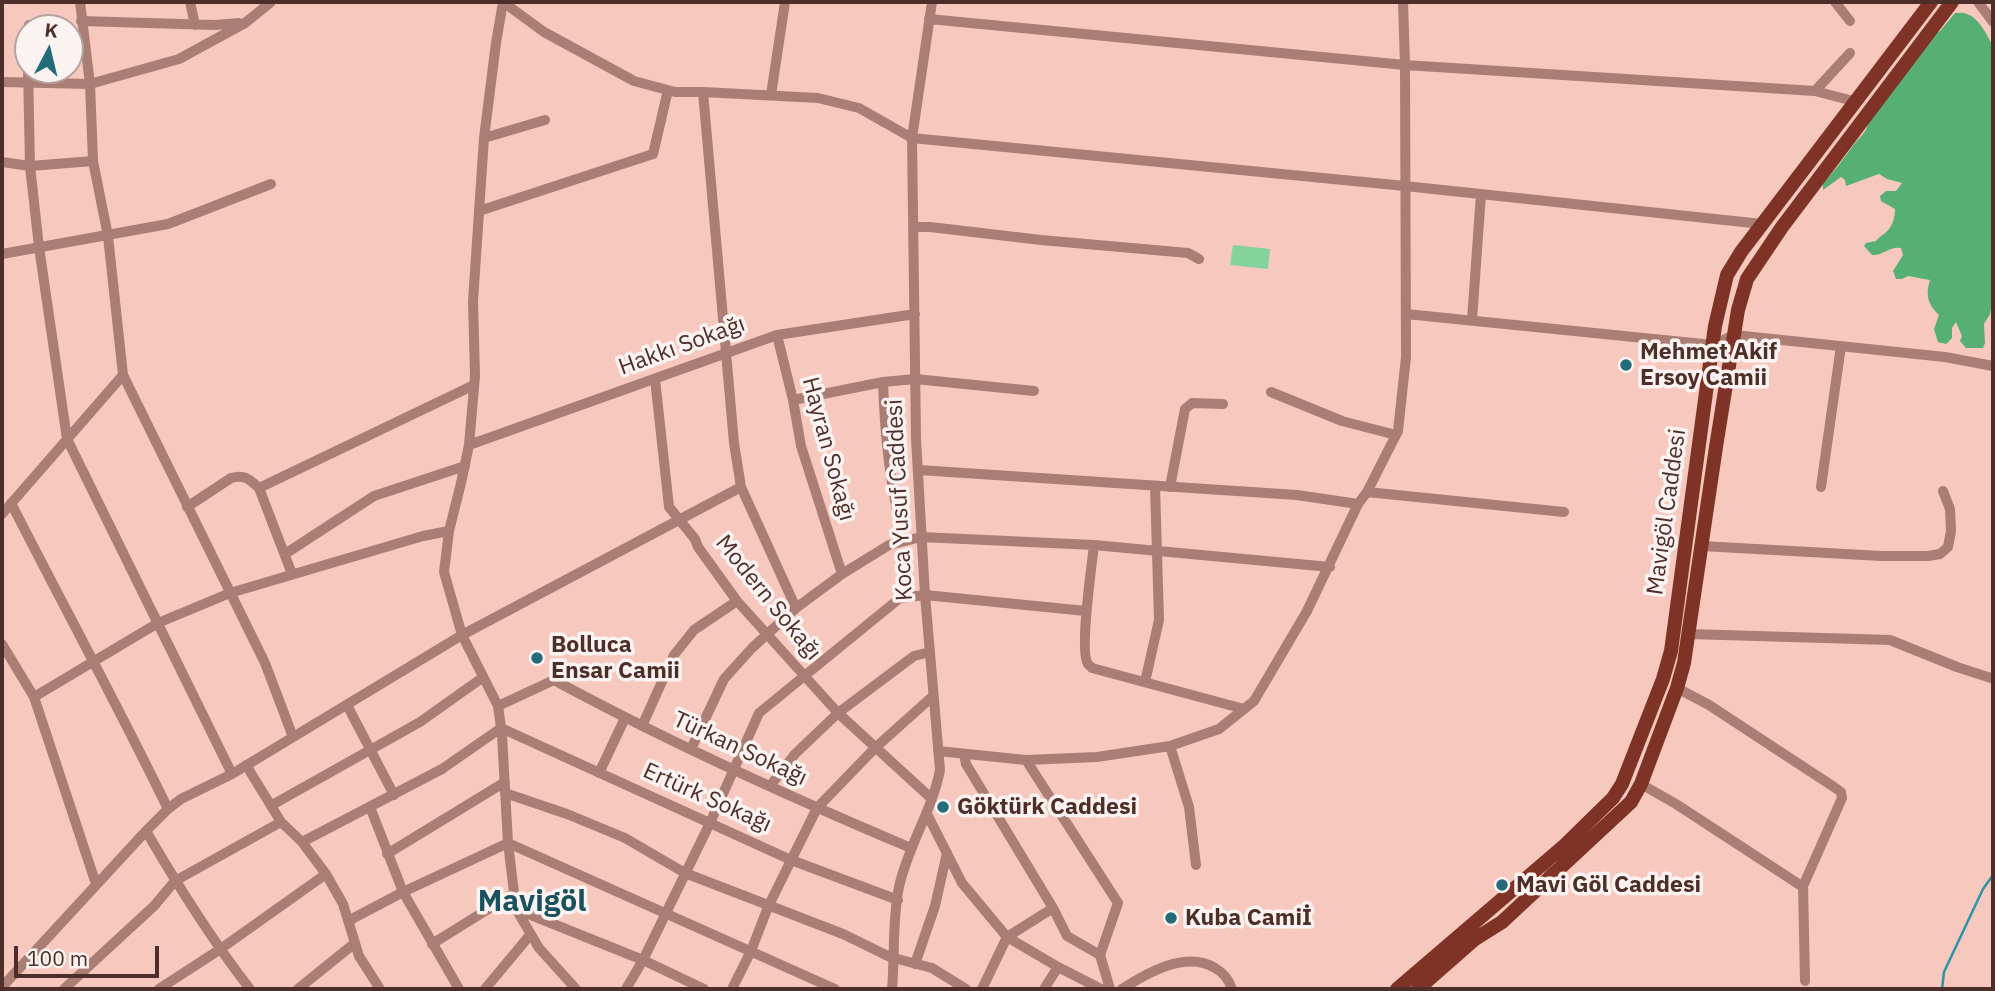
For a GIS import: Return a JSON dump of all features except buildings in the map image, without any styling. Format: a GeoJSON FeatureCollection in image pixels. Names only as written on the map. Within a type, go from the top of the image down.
{"type":"FeatureCollection","features":[{"type":"Feature","properties":{"kind":"main road","name":"Mavigöl Caddesi"},"geometry":{"type":"LineString","coordinates":[[1397,989],[1598,813],[1622,784],[1663,679],[1674,632],[1713,345],[1720,298],[1727,275],[1762,224],[1931,2]]}},
{"type":"Feature","properties":{"kind":"main road","name":"Mavigöl Caddesi"},"geometry":{"type":"LineString","coordinates":[[1418,989],[1475,939],[1558,881],[1624,810],[1641,784],[1677,688],[1689,634],[1742,292],[1755,266],[1782,227],[1952,2]]}},
{"type":"Feature","properties":{"kind":"street"},"geometry":{"type":"LineString","coordinates":[[190,2],[195,25]]}},
{"type":"Feature","properties":{"kind":"street"},"geometry":{"type":"LineString","coordinates":[[84,84],[179,59],[245,23],[271,2]]}},
{"type":"Feature","properties":{"kind":"street"},"geometry":{"type":"LineString","coordinates":[[569,987],[530,935],[516,909],[508,843],[498,706],[462,635],[444,572],[449,531],[469,444],[474,385],[473,301],[484,138],[503,2],[544,32],[634,81],[675,92],[818,98],[859,108],[912,138],[1762,224]]}},
{"type":"Feature","properties":{"kind":"street"},"geometry":{"type":"LineString","coordinates":[[771,95],[785,2]]}},
{"type":"Feature","properties":{"kind":"street","name":"Koca Yusuf Caddesi"},"geometry":{"type":"LineString","coordinates":[[892,989],[901,880],[911,848],[927,814],[940,770],[921,537],[915,379],[912,138],[932,2]]}},
{"type":"Feature","properties":{"kind":"street"},"geometry":{"type":"LineString","coordinates":[[938,751],[1026,760],[1097,757],[1170,746],[1219,729],[1254,701],[1307,611],[1358,504],[1367,492],[1398,431],[1406,357],[1403,2]]}},
{"type":"Feature","properties":{"kind":"street"},"geometry":{"type":"LineString","coordinates":[[1835,2],[1850,21]]}},
{"type":"Feature","properties":{"kind":"street"},"geometry":{"type":"LineString","coordinates":[[1978,2],[1993,23]]}},
{"type":"Feature","properties":{"kind":"street"},"geometry":{"type":"LineString","coordinates":[[929,19],[1405,65],[1815,91],[1857,102]]}},
{"type":"Feature","properties":{"kind":"street"},"geometry":{"type":"LineString","coordinates":[[84,21],[195,25],[245,23]]}},
{"type":"Feature","properties":{"kind":"street"},"geometry":{"type":"LineString","coordinates":[[84,42],[90,84],[93,161],[108,236],[123,375],[265,663],[293,737]]}},
{"type":"Feature","properties":{"kind":"street"},"geometry":{"type":"LineString","coordinates":[[1815,91],[1850,53]]}},
{"type":"Feature","properties":{"kind":"street"},"geometry":{"type":"LineString","coordinates":[[28,84],[30,166],[67,439],[232,774]]}},
{"type":"Feature","properties":{"kind":"street"},"geometry":{"type":"LineString","coordinates":[[479,211],[653,154],[668,90]]}},
{"type":"Feature","properties":{"kind":"street"},"geometry":{"type":"LineString","coordinates":[[704,92],[734,443],[741,487],[796,608]]}},
{"type":"Feature","properties":{"kind":"street"},"geometry":{"type":"LineString","coordinates":[[484,138],[545,120]]}},
{"type":"Feature","properties":{"kind":"street"},"geometry":{"type":"LineString","coordinates":[[2,162],[30,166],[93,161]]}},
{"type":"Feature","properties":{"kind":"street"},"geometry":{"type":"LineString","coordinates":[[2,254],[168,224],[271,184]]}},
{"type":"Feature","properties":{"kind":"street"},"geometry":{"type":"LineString","coordinates":[[1472,320],[1481,194]]}},
{"type":"Feature","properties":{"kind":"street"},"geometry":{"type":"LineString","coordinates":[[915,228],[930,227],[1188,253],[1199,259]]}},
{"type":"Feature","properties":{"kind":"street","name":"Hakkı Sokağı"},"geometry":{"type":"LineString","coordinates":[[469,444],[777,335],[915,314]]}},
{"type":"Feature","properties":{"kind":"street"},"geometry":{"type":"LineString","coordinates":[[1406,314],[1713,345],[1734,335],[1945,357],[1993,366]]}},
{"type":"Feature","properties":{"kind":"street","name":"Hayran Sokağı"},"geometry":{"type":"LineString","coordinates":[[777,335],[801,446],[842,574]]}},
{"type":"Feature","properties":{"kind":"street"},"geometry":{"type":"LineString","coordinates":[[1821,487],[1841,346]]}},
{"type":"Feature","properties":{"kind":"street"},"geometry":{"type":"LineString","coordinates":[[2,514],[123,375]]}},
{"type":"Feature","properties":{"kind":"street","name":"Modern Sokağı"},"geometry":{"type":"LineString","coordinates":[[655,379],[670,507],[737,601],[766,635],[838,713],[932,799]]}},
{"type":"Feature","properties":{"kind":"street"},"geometry":{"type":"LineString","coordinates":[[793,400],[883,382],[915,379],[1034,391]]}},
{"type":"Feature","properties":{"kind":"street"},"geometry":{"type":"LineString","coordinates":[[883,382],[889,472],[904,541]]}},
{"type":"Feature","properties":{"kind":"street"},"geometry":{"type":"LineString","coordinates":[[259,488],[474,385]]}},
{"type":"Feature","properties":{"kind":"street"},"geometry":{"type":"LineString","coordinates":[[1271,392],[1342,421],[1396,435]]}},
{"type":"Feature","properties":{"kind":"street"},"geometry":{"type":"LineString","coordinates":[[1170,487],[1185,409],[1192,403],[1223,404]]}},
{"type":"Feature","properties":{"kind":"street"},"geometry":{"type":"LineString","coordinates":[[285,554],[374,496],[465,466]]}},
{"type":"Feature","properties":{"kind":"street"},"geometry":{"type":"LineString","coordinates":[[919,470],[1297,495],[1358,504]]}},
{"type":"Feature","properties":{"kind":"street"},"geometry":{"type":"LineString","coordinates":[[187,507],[231,478],[246,476],[259,488],[292,574]]}},
{"type":"Feature","properties":{"kind":"street"},"geometry":{"type":"LineString","coordinates":[[1145,682],[1159,620],[1155,486]]}},
{"type":"Feature","properties":{"kind":"street"},"geometry":{"type":"LineString","coordinates":[[2,987],[146,831],[181,799],[232,774],[462,635],[741,487]]}},
{"type":"Feature","properties":{"kind":"street"},"geometry":{"type":"LineString","coordinates":[[1702,546],[1881,556],[1940,554],[1948,547],[1951,530],[1950,509],[1943,491]]}},
{"type":"Feature","properties":{"kind":"street"},"geometry":{"type":"LineString","coordinates":[[1367,492],[1564,512]]}},
{"type":"Feature","properties":{"kind":"street"},"geometry":{"type":"LineString","coordinates":[[11,503],[168,809]]}},
{"type":"Feature","properties":{"kind":"street"},"geometry":{"type":"LineString","coordinates":[[34,697],[158,623],[230,593],[422,536],[449,531]]}},
{"type":"Feature","properties":{"kind":"street"},"geometry":{"type":"LineString","coordinates":[[691,749],[724,679],[766,635],[796,608],[889,544],[921,537],[1094,545],[1330,567]]}},
{"type":"Feature","properties":{"kind":"street"},"geometry":{"type":"LineString","coordinates":[[1094,545],[1086,611],[1087,664],[1093,668],[1244,709]]}},
{"type":"Feature","properties":{"kind":"street"},"geometry":{"type":"LineString","coordinates":[[626,989],[710,823],[759,713],[803,675],[842,647],[900,598],[925,595],[1086,611]]}},
{"type":"Feature","properties":{"kind":"street"},"geometry":{"type":"LineString","coordinates":[[642,726],[674,655],[694,630],[737,601]]}},
{"type":"Feature","properties":{"kind":"street"},"geometry":{"type":"LineString","coordinates":[[1689,634],[1890,640],[1991,678]]}},
{"type":"Feature","properties":{"kind":"street"},"geometry":{"type":"LineString","coordinates":[[2,643],[34,697],[96,884]]}},
{"type":"Feature","properties":{"kind":"street"},"geometry":{"type":"LineString","coordinates":[[770,786],[795,754],[838,713],[914,656],[930,652]]}},
{"type":"Feature","properties":{"kind":"street"},"geometry":{"type":"LineString","coordinates":[[272,805],[420,722],[482,678]]}},
{"type":"Feature","properties":{"kind":"street","name":"Türkan Sokağı"},"geometry":{"type":"LineString","coordinates":[[498,706],[554,680],[625,718],[734,770],[911,848]]}},
{"type":"Feature","properties":{"kind":"street"},"geometry":{"type":"LineString","coordinates":[[1677,688],[1709,705],[1841,792],[1842,798],[1803,885],[1805,981]]}},
{"type":"Feature","properties":{"kind":"street"},"geometry":{"type":"LineString","coordinates":[[732,989],[751,951],[768,907],[817,808],[875,748],[933,696]]}},
{"type":"Feature","properties":{"kind":"street"},"geometry":{"type":"LineString","coordinates":[[347,705],[394,795]]}},
{"type":"Feature","properties":{"kind":"street"},"geometry":{"type":"LineString","coordinates":[[599,773],[625,718]]}},
{"type":"Feature","properties":{"kind":"street"},"geometry":{"type":"LineString","coordinates":[[302,842],[442,769],[501,728]]}},
{"type":"Feature","properties":{"kind":"street","name":"Ertürk Sokağı"},"geometry":{"type":"LineString","coordinates":[[501,728],[791,860],[898,900]]}},
{"type":"Feature","properties":{"kind":"street"},"geometry":{"type":"LineString","coordinates":[[1170,746],[1189,807],[1196,865]]}},
{"type":"Feature","properties":{"kind":"street"},"geometry":{"type":"LineString","coordinates":[[964,754],[967,764],[1067,936],[1100,955]]}},
{"type":"Feature","properties":{"kind":"street"},"geometry":{"type":"LineString","coordinates":[[1026,760],[1118,902],[1100,955],[1110,989]]}},
{"type":"Feature","properties":{"kind":"street"},"geometry":{"type":"LineString","coordinates":[[246,765],[281,821],[302,842],[326,874],[343,904],[359,956],[380,989]]}},
{"type":"Feature","properties":{"kind":"street"},"geometry":{"type":"LineString","coordinates":[[1641,784],[1803,885]]}},
{"type":"Feature","properties":{"kind":"street"},"geometry":{"type":"LineString","coordinates":[[387,855],[505,787]]}},
{"type":"Feature","properties":{"kind":"street"},"geometry":{"type":"LineString","coordinates":[[505,787],[625,838],[685,873],[843,934],[894,958],[932,968],[966,989]]}},
{"type":"Feature","properties":{"kind":"street"},"geometry":{"type":"LineString","coordinates":[[370,807],[403,892],[459,989]]}},
{"type":"Feature","properties":{"kind":"street"},"geometry":{"type":"LineString","coordinates":[[927,814],[962,883],[1007,937],[1101,989]]}},
{"type":"Feature","properties":{"kind":"street"},"geometry":{"type":"LineString","coordinates":[[64,989],[154,906],[175,881],[281,821]]}},
{"type":"Feature","properties":{"kind":"street"},"geometry":{"type":"LineString","coordinates":[[146,831],[219,950],[250,989]]}},
{"type":"Feature","properties":{"kind":"street"},"geometry":{"type":"LineString","coordinates":[[348,920],[508,843],[835,989]]}},
{"type":"Feature","properties":{"kind":"street"},"geometry":{"type":"LineString","coordinates":[[915,964],[947,853]]}},
{"type":"Feature","properties":{"kind":"street"},"geometry":{"type":"LineString","coordinates":[[1542,864],[1558,881]]}},
{"type":"Feature","properties":{"kind":"street"},"geometry":{"type":"LineString","coordinates":[[159,989],[326,874]]}},
{"type":"Feature","properties":{"kind":"street"},"geometry":{"type":"LineString","coordinates":[[432,944],[514,893]]}},
{"type":"Feature","properties":{"kind":"street"},"geometry":{"type":"LineString","coordinates":[[982,989],[1007,937],[1053,908]]}},
{"type":"Feature","properties":{"kind":"street"},"geometry":{"type":"LineString","coordinates":[[516,909],[643,960],[704,989]]}},
{"type":"Feature","properties":{"kind":"street"},"geometry":{"type":"LineString","coordinates":[[485,989],[530,935]]}},
{"type":"Feature","properties":{"kind":"street"},"geometry":{"type":"LineString","coordinates":[[298,989],[355,943]]}},
{"type":"Feature","properties":{"kind":"street"},"geometry":{"type":"LineString","coordinates":[[1122,989],[1146,974],[1181,961],[1204,963],[1216,968],[1230,981],[1232,989]]}},
{"type":"Feature","properties":{"kind":"street"},"geometry":{"type":"LineString","coordinates":[[1044,989],[1058,967]]}},
{"type":"Feature","properties":{"kind":"green space"},"geometry":{"type":"Polygon","coordinates":[[[1955,13],[1966,13],[1975,19],[1993,47],[1993,297],[1990,314],[1984,324],[1983,348],[1966,348],[1960,341],[1962,336],[1956,322],[1952,328],[1952,338],[1946,344],[1938,342],[1934,329],[1939,315],[1928,299],[1930,280],[1908,276],[1896,279],[1893,271],[1903,255],[1901,248],[1872,255],[1864,246],[1876,241],[1891,226],[1895,209],[1881,201],[1880,196],[1886,191],[1896,191],[1902,183],[1879,174],[1846,186],[1841,177],[1823,190],[1823,184],[1863,134],[1931,36],[1940,31],[1955,13]]]}},
{"type":"Feature","properties":{"kind":"green space"},"geometry":{"type":"Polygon","coordinates":[[[1233,245],[1270,249],[1268,269],[1230,265],[1233,245]]]}},
{"type":"Feature","properties":{"kind":"waterway"},"geometry":{"type":"LineString","coordinates":[[1942,989],[1944,972],[1983,889],[1993,875]]}},
{"type":"Feature","properties":{"kind":"place","name":"Mehmet Akif Ersoy Camii"},"geometry":{"type":"Point","coordinates":[1626,365]}},
{"type":"Feature","properties":{"kind":"place","name":"Bolluca Ensar Camii"},"geometry":{"type":"Point","coordinates":[537,658]}},
{"type":"Feature","properties":{"kind":"place","name":"Göktürk Caddesi"},"geometry":{"type":"Point","coordinates":[943,807]}},
{"type":"Feature","properties":{"kind":"place","name":"Mavi Göl Caddesi"},"geometry":{"type":"Point","coordinates":[1502,885]}},
{"type":"Feature","properties":{"kind":"place","name":"Kuba Camiİ"},"geometry":{"type":"Point","coordinates":[1171,918]}},
{"type":"Feature","properties":{"kind":"district","name":"Mavigöl"},"geometry":{"type":"Point","coordinates":[532,902]}}]}
